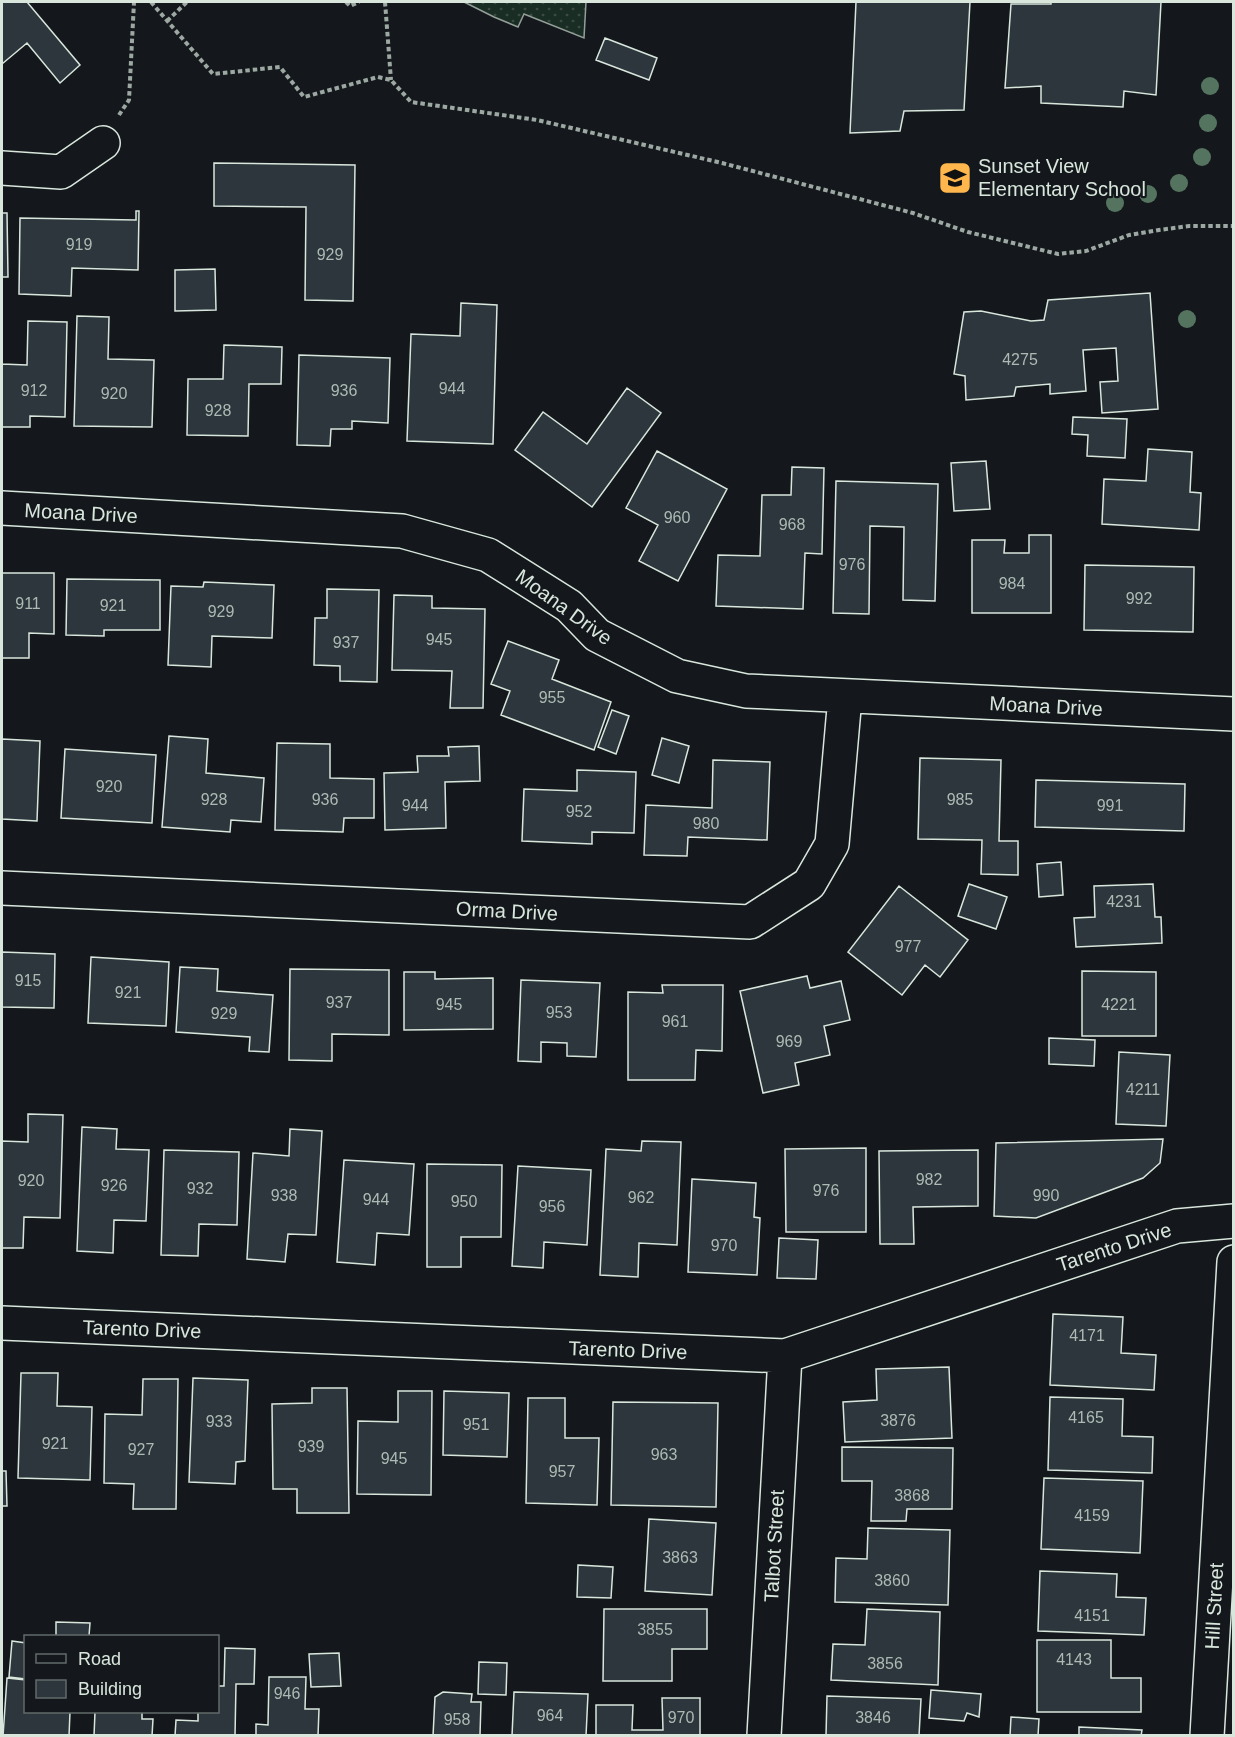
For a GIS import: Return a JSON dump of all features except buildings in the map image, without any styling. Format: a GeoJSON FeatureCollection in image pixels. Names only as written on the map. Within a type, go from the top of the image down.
{"type":"FeatureCollection","features":[{"type":"Feature","properties":{"kind":"street"},"geometry":{"type":"LineString","coordinates":[[2,168],[61,172],[103,142]]}},
{"type":"Feature","properties":{"kind":"street","name":"Moana Drive"},"geometry":{"type":"LineString","coordinates":[[2,508],[402,531],[488,555],[569,606],[597,635],[677,676],[746,691],[1233,714]]}},
{"type":"Feature","properties":{"kind":"street","name":"Orma Drive"},"geometry":{"type":"LineString","coordinates":[[2,888],[750,922],[809,884],[832,844],[844,697]]}},
{"type":"Feature","properties":{"kind":"street","name":"Tarento Drive"},"geometry":{"type":"LineString","coordinates":[[2,1323],[785,1356],[1177,1226],[1233,1221]]}},
{"type":"Feature","properties":{"kind":"street","name":"Hill Street"},"geometry":{"type":"LineString","coordinates":[[1207,1736],[1227,1473],[1233,1262]]}},
{"type":"Feature","properties":{"kind":"street","name":"Talbot Street"},"geometry":{"type":"LineString","coordinates":[[764,1736],[785,1356]]}},
{"type":"Feature","properties":{"kind":"path"},"geometry":{"type":"LineString","coordinates":[[103,142],[129,100],[134,2]]}},
{"type":"Feature","properties":{"kind":"path"},"geometry":{"type":"LineString","coordinates":[[151,2],[213,74],[280,67],[304,97],[378,77],[391,80],[411,102],[537,120],[722,163],[913,213],[968,232],[1058,254],[1086,251],[1121,237],[1160,230],[1189,226],[1233,226]]}},
{"type":"Feature","properties":{"kind":"path"},"geometry":{"type":"LineString","coordinates":[[167,21],[187,2]]}},
{"type":"Feature","properties":{"kind":"path"},"geometry":{"type":"LineString","coordinates":[[346,2],[350,6],[359,2]]}},
{"type":"Feature","properties":{"kind":"path"},"geometry":{"type":"LineString","coordinates":[[385,2],[391,80]]}},
{"type":"Feature","properties":{"kind":"green space"},"geometry":{"type":"Polygon","coordinates":[[[464,2],[586,2],[584,38],[524,14],[518,27],[464,2]]]}},
{"type":"Feature","properties":{"kind":"place","name":"Sunset View Elementary School"},"geometry":{"type":"Point","coordinates":[955,178]}}]}
